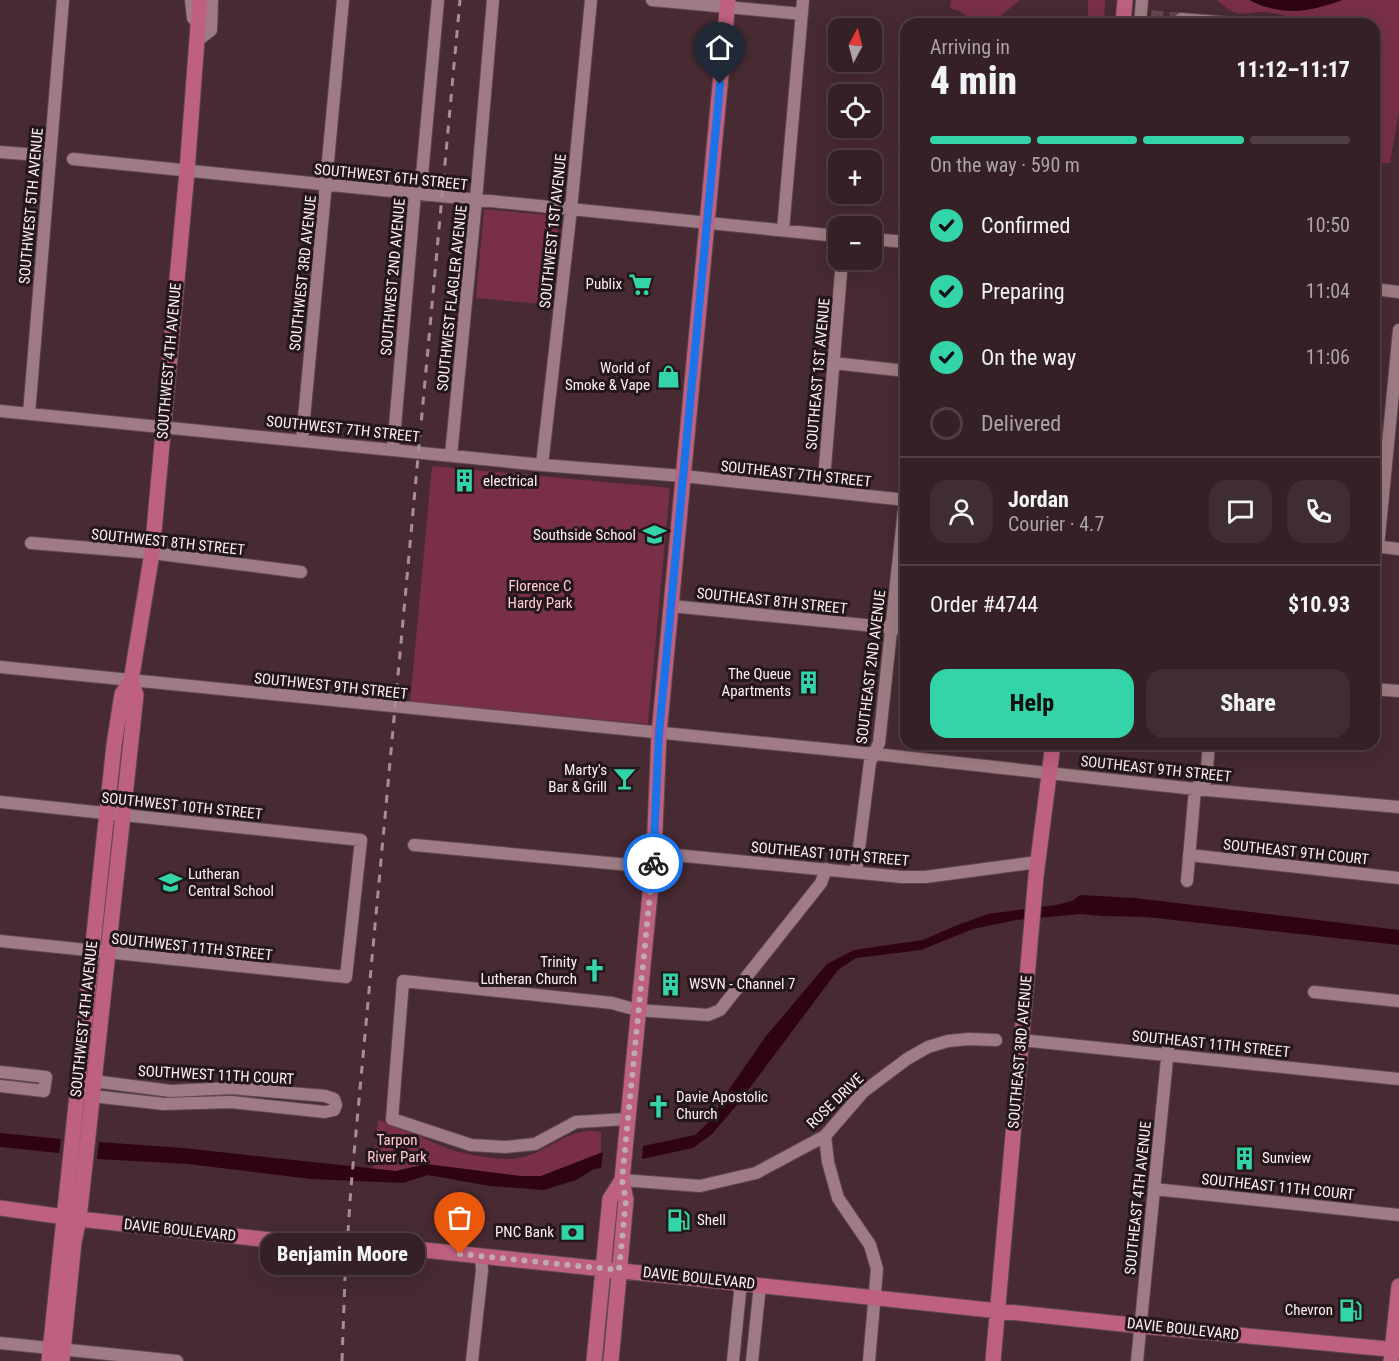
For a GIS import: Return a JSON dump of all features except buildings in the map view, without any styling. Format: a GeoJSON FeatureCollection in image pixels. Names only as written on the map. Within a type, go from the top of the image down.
{"type":"FeatureCollection","features":[{"type":"Feature","properties":{"kind":"main road","name":"SOUTHWEST 4TH AVENUE"},"geometry":{"type":"LineString","coordinates":[[72,1218],[93,1088],[107,954],[122,694],[131,681],[152,553],[187,171],[200,0]]}},
{"type":"Feature","properties":{"kind":"main road"},"geometry":{"type":"LineString","coordinates":[[1124,18],[1125,0]]}},
{"type":"Feature","properties":{"kind":"main road"},"geometry":{"type":"LineString","coordinates":[[594,1361],[626,1200],[622,1180],[653,860],[659,734],[728,4]]}},
{"type":"Feature","properties":{"kind":"main road","name":"SOUTHEAST 3RD AVENUE"},"geometry":{"type":"LineString","coordinates":[[993,1361],[1037,869],[1052,750]]}},
{"type":"Feature","properties":{"kind":"main road","name":"SOUTHWEST 4TH AVENUE"},"geometry":{"type":"LineString","coordinates":[[56,1355],[74,1242],[72,1218],[77,1087],[91,951],[114,813]]}},
{"type":"Feature","properties":{"kind":"main road","name":"DAVIE BOULEVARD"},"geometry":{"type":"LineString","coordinates":[[0,1208],[289,1242],[396,1247],[996,1309],[1394,1354]]}},
{"type":"Feature","properties":{"kind":"main road"},"geometry":{"type":"LineString","coordinates":[[611,1361],[612,1269]]}},
{"type":"Feature","properties":{"kind":"main road"},"geometry":{"type":"LineString","coordinates":[[1394,1354],[1399,1286]]}},
{"type":"Feature","properties":{"kind":"street","name":"SOUTHWEST 5TH AVENUE"},"geometry":{"type":"LineString","coordinates":[[29,414],[63,0]]}},
{"type":"Feature","properties":{"kind":"street"},"geometry":{"type":"LineString","coordinates":[[191,0],[193,18],[198,23]]}},
{"type":"Feature","properties":{"kind":"street"},"geometry":{"type":"LineString","coordinates":[[197,40],[212,30],[213,0]]}},
{"type":"Feature","properties":{"kind":"street","name":"SOUTHWEST 3RD AVENUE"},"geometry":{"type":"LineString","coordinates":[[302,440],[343,0]]}},
{"type":"Feature","properties":{"kind":"street","name":"SOUTHWEST 2ND AVENUE"},"geometry":{"type":"LineString","coordinates":[[393,450],[415,193],[422,175],[438,0]]}},
{"type":"Feature","properties":{"kind":"street","name":"SOUTHWEST FLAGLER AVENUE"},"geometry":{"type":"LineString","coordinates":[[451,455],[476,200],[492,0]]}},
{"type":"Feature","properties":{"kind":"street","name":"SOUTHWEST 1ST AVENUE"},"geometry":{"type":"LineString","coordinates":[[542,465],[571,209],[591,0]]}},
{"type":"Feature","properties":{"kind":"street"},"geometry":{"type":"LineString","coordinates":[[652,0],[728,4],[802,14]]}},
{"type":"Feature","properties":{"kind":"street"},"geometry":{"type":"LineString","coordinates":[[783,230],[803,0]]}},
{"type":"Feature","properties":{"kind":"street"},"geometry":{"type":"LineString","coordinates":[[1142,0],[1144,18]]}},
{"type":"Feature","properties":{"kind":"street"},"geometry":{"type":"LineString","coordinates":[[0,152],[50,156]]}},
{"type":"Feature","properties":{"kind":"street","name":"SOUTHWEST 6TH STREET"},"geometry":{"type":"LineString","coordinates":[[73,159],[828,235]]}},
{"type":"Feature","properties":{"kind":"street"},"geometry":{"type":"LineString","coordinates":[[882,240],[900,241]]}},
{"type":"Feature","properties":{"kind":"street","name":"SOUTHEAST 1ST AVENUE"},"geometry":{"type":"LineString","coordinates":[[823,491],[841,270]]}},
{"type":"Feature","properties":{"kind":"street"},"geometry":{"type":"LineString","coordinates":[[1380,290],[1399,292]]}},
{"type":"Feature","properties":{"kind":"street"},"geometry":{"type":"LineString","coordinates":[[1380,509],[1399,330]]}},
{"type":"Feature","properties":{"kind":"street"},"geometry":{"type":"LineString","coordinates":[[833,363],[900,370]]}},
{"type":"Feature","properties":{"kind":"street","name":"SOUTHWEST 7TH STREET"},"geometry":{"type":"LineString","coordinates":[[0,411],[542,465],[683,476]]}},
{"type":"Feature","properties":{"kind":"street","name":"SOUTHEAST 7TH STREET"},"geometry":{"type":"LineString","coordinates":[[683,476],[900,499]]}},
{"type":"Feature","properties":{"kind":"street","name":"SOUTHWEST 8TH STREET"},"geometry":{"type":"LineString","coordinates":[[32,543],[152,553],[301,572]]}},
{"type":"Feature","properties":{"kind":"street"},"geometry":{"type":"LineString","coordinates":[[1380,547],[1399,549]]}},
{"type":"Feature","properties":{"kind":"street","name":"SOUTHEAST 2ND AVENUE"},"geometry":{"type":"LineString","coordinates":[[856,872],[870,762],[879,743],[900,549]]}},
{"type":"Feature","properties":{"kind":"street","name":"SOUTHEAST 8TH STREET"},"geometry":{"type":"LineString","coordinates":[[671,606],[900,629]]}},
{"type":"Feature","properties":{"kind":"street","name":"SOUTHWEST 9TH STREET"},"geometry":{"type":"LineString","coordinates":[[0,667],[659,734]]}},
{"type":"Feature","properties":{"kind":"street"},"geometry":{"type":"LineString","coordinates":[[1380,689],[1399,691]]}},
{"type":"Feature","properties":{"kind":"street","name":"SOUTHEAST 9TH STREET"},"geometry":{"type":"LineString","coordinates":[[659,734],[875,754],[1195,789],[1399,807]]}},
{"type":"Feature","properties":{"kind":"street"},"geometry":{"type":"LineString","coordinates":[[1187,880],[1195,789],[1206,780],[1208,750]]}},
{"type":"Feature","properties":{"kind":"street","name":"SOUTHWEST 10TH STREET"},"geometry":{"type":"LineString","coordinates":[[0,801],[361,840],[346,977]]}},
{"type":"Feature","properties":{"kind":"street"},"geometry":{"type":"LineString","coordinates":[[414,845],[653,860]]}},
{"type":"Feature","properties":{"kind":"street","name":"SOUTHEAST 9TH COURT"},"geometry":{"type":"LineString","coordinates":[[1189,855],[1399,878]]}},
{"type":"Feature","properties":{"kind":"street","name":"SOUTHEAST 10TH STREET"},"geometry":{"type":"LineString","coordinates":[[653,860],[826,869],[902,877],[1037,869]]}},
{"type":"Feature","properties":{"kind":"street"},"geometry":{"type":"LineString","coordinates":[[627,1119],[576,1122],[535,1144],[505,1147],[471,1145],[392,1119],[403,981],[612,1003],[637,1010],[708,1015],[720,1010],[821,883],[826,869]]}},
{"type":"Feature","properties":{"kind":"street","name":"SOUTHWEST 11TH STREET"},"geometry":{"type":"LineString","coordinates":[[0,941],[107,954],[346,977]]}},
{"type":"Feature","properties":{"kind":"street"},"geometry":{"type":"LineString","coordinates":[[1314,992],[1399,1001]]}},
{"type":"Feature","properties":{"kind":"street","name":"SOUTHEAST 4TH AVENUE"},"geometry":{"type":"LineString","coordinates":[[1137,1361],[1169,1039]]}},
{"type":"Feature","properties":{"kind":"street","name":"ROSE DRIVE"},"geometry":{"type":"LineString","coordinates":[[622,1180],[700,1186],[756,1173],[825,1136],[863,1092],[907,1059],[928,1047],[948,1041],[996,1040]]}},
{"type":"Feature","properties":{"kind":"street","name":"SOUTHEAST 11TH STREET"},"geometry":{"type":"LineString","coordinates":[[1021,1040],[1399,1079]]}},
{"type":"Feature","properties":{"kind":"street"},"geometry":{"type":"LineString","coordinates":[[0,1072],[46,1077],[44,1091],[0,1086]]}},
{"type":"Feature","properties":{"kind":"street","name":"SOUTHWEST 11TH COURT"},"geometry":{"type":"LineString","coordinates":[[77,1087],[171,1091],[231,1088],[325,1096],[333,1099],[335,1108],[325,1112],[231,1102],[173,1105],[93,1088]]}},
{"type":"Feature","properties":{"kind":"street"},"geometry":{"type":"LineString","coordinates":[[825,1136],[828,1162],[838,1198],[870,1245],[877,1269],[869,1361]]}},
{"type":"Feature","properties":{"kind":"street","name":"SOUTHEAST 11TH COURT"},"geometry":{"type":"LineString","coordinates":[[1154,1189],[1399,1215]]}},
{"type":"Feature","properties":{"kind":"street"},"geometry":{"type":"LineString","coordinates":[[472,1361],[482,1270],[481,1256]]}},
{"type":"Feature","properties":{"kind":"street"},"geometry":{"type":"LineString","coordinates":[[733,1361],[741,1282]]}},
{"type":"Feature","properties":{"kind":"street"},"geometry":{"type":"LineString","coordinates":[[752,1361],[760,1285]]}},
{"type":"Feature","properties":{"kind":"street"},"geometry":{"type":"LineString","coordinates":[[0,1343],[56,1355],[177,1361]]}},
{"type":"Feature","properties":{"kind":"green space"},"geometry":{"type":"Polygon","coordinates":[[[951,0],[1020,0],[998,18],[968,18],[950,8],[951,0]]]}},
{"type":"Feature","properties":{"kind":"green space"},"geometry":{"type":"Polygon","coordinates":[[[1088,0],[1105,0],[1104,18],[1088,18],[1088,0]]]}},
{"type":"Feature","properties":{"kind":"green space"},"geometry":{"type":"Polygon","coordinates":[[[1217,0],[1249,0],[1264,7],[1343,0],[1399,0],[1399,111],[1390,163],[1380,163],[1380,18],[1293,18],[1261,12],[1244,14],[1229,9],[1217,0]]]}},
{"type":"Feature","properties":{"kind":"green space"},"geometry":{"type":"Polygon","coordinates":[[[484,209],[559,216],[551,305],[476,298],[484,209]]]}},
{"type":"Feature","properties":{"kind":"green space","name":"Florence C Hardy Park"},"geometry":{"type":"Polygon","coordinates":[[[432,466],[670,488],[648,724],[410,702],[432,466]]]}},
{"type":"Feature","properties":{"kind":"green space","name":"Tarpon River Park"},"geometry":{"type":"Polygon","coordinates":[[[378,1120],[449,1149],[484,1157],[522,1158],[566,1137],[589,1131],[601,1132],[601,1153],[541,1176],[520,1176],[426,1164],[396,1171],[373,1169],[378,1120]]]}},
{"type":"Feature","properties":{"kind":"shaded area"},"geometry":{"type":"Polygon","coordinates":[[[1249,0],[1343,0],[1307,10],[1285,11],[1249,0]]]}},
{"type":"Feature","properties":{"kind":"shaded area"},"geometry":{"type":"Polygon","coordinates":[[[1080,895],[1135,898],[1399,930],[1399,945],[1147,917],[1080,914],[1016,920],[973,929],[921,950],[856,958],[838,970],[737,1105],[712,1134],[693,1148],[642,1159],[643,1146],[695,1135],[711,1120],[766,1036],[827,964],[854,950],[923,940],[988,914],[1056,905],[1072,901],[1080,895]]]}},
{"type":"Feature","properties":{"kind":"shaded area"},"geometry":{"type":"Polygon","coordinates":[[[0,1133],[61,1139],[59,1153],[0,1147],[0,1133]]]}},
{"type":"Feature","properties":{"kind":"shaded area"},"geometry":{"type":"Polygon","coordinates":[[[99,1142],[183,1148],[396,1171],[426,1164],[520,1176],[541,1176],[603,1152],[601,1168],[594,1169],[576,1180],[544,1190],[490,1186],[428,1175],[403,1183],[311,1179],[188,1164],[97,1159],[99,1142]]]}},
{"type":"Feature","properties":{"kind":"tunnel"},"geometry":{"type":"LineString","coordinates":[[1151,16],[1171,18]]}},
{"type":"Feature","properties":{"kind":"railway"},"geometry":{"type":"LineString","coordinates":[[342,1361],[351,1187],[460,0]]}},
{"type":"Feature","properties":{"kind":"way so far"},"geometry":{"type":"LineString","coordinates":[[460,1254],[619,1270],[626,1200],[622,1180],[653,863]]}},
{"type":"Feature","properties":{"kind":"place","name":"Publix"},"geometry":{"type":"Point","coordinates":[640,284]}},
{"type":"Feature","properties":{"kind":"place","name":"World of Smoke & Vape"},"geometry":{"type":"Point","coordinates":[668,377]}},
{"type":"Feature","properties":{"kind":"place","name":"electrical"},"geometry":{"type":"Point","coordinates":[465,481]}},
{"type":"Feature","properties":{"kind":"place","name":"Southside School"},"geometry":{"type":"Point","coordinates":[654,535]}},
{"type":"Feature","properties":{"kind":"place","name":"The Queue Apartments"},"geometry":{"type":"Point","coordinates":[809,683]}},
{"type":"Feature","properties":{"kind":"place","name":"Marty's Bar & Grill"},"geometry":{"type":"Point","coordinates":[625,779]}},
{"type":"Feature","properties":{"kind":"place","name":"Lutheran Central School"},"geometry":{"type":"Point","coordinates":[170,883]}},
{"type":"Feature","properties":{"kind":"place","name":"Trinity Lutheran Church"},"geometry":{"type":"Point","coordinates":[595,971]}},
{"type":"Feature","properties":{"kind":"place","name":"WSVN - Channel 7"},"geometry":{"type":"Point","coordinates":[671,984]}},
{"type":"Feature","properties":{"kind":"place","name":"Davie Apostolic Church"},"geometry":{"type":"Point","coordinates":[658,1106]}},
{"type":"Feature","properties":{"kind":"place","name":"Sunview"},"geometry":{"type":"Point","coordinates":[1244,1158]}},
{"type":"Feature","properties":{"kind":"place","name":"Shell"},"geometry":{"type":"Point","coordinates":[679,1220]}},
{"type":"Feature","properties":{"kind":"place","name":"PNC Bank"},"geometry":{"type":"Point","coordinates":[572,1232]}},
{"type":"Feature","properties":{"kind":"place","name":"Benjamin Moore"},"geometry":{"type":"Point","coordinates":[460,1254]}},
{"type":"Feature","properties":{"kind":"place","name":"Chevron"},"geometry":{"type":"Point","coordinates":[1351,1310]}},
{"type":"Feature","properties":{"kind":"route"},"geometry":{"type":"LineString","coordinates":[[653,863],[659,734],[720,84]]}}]}
